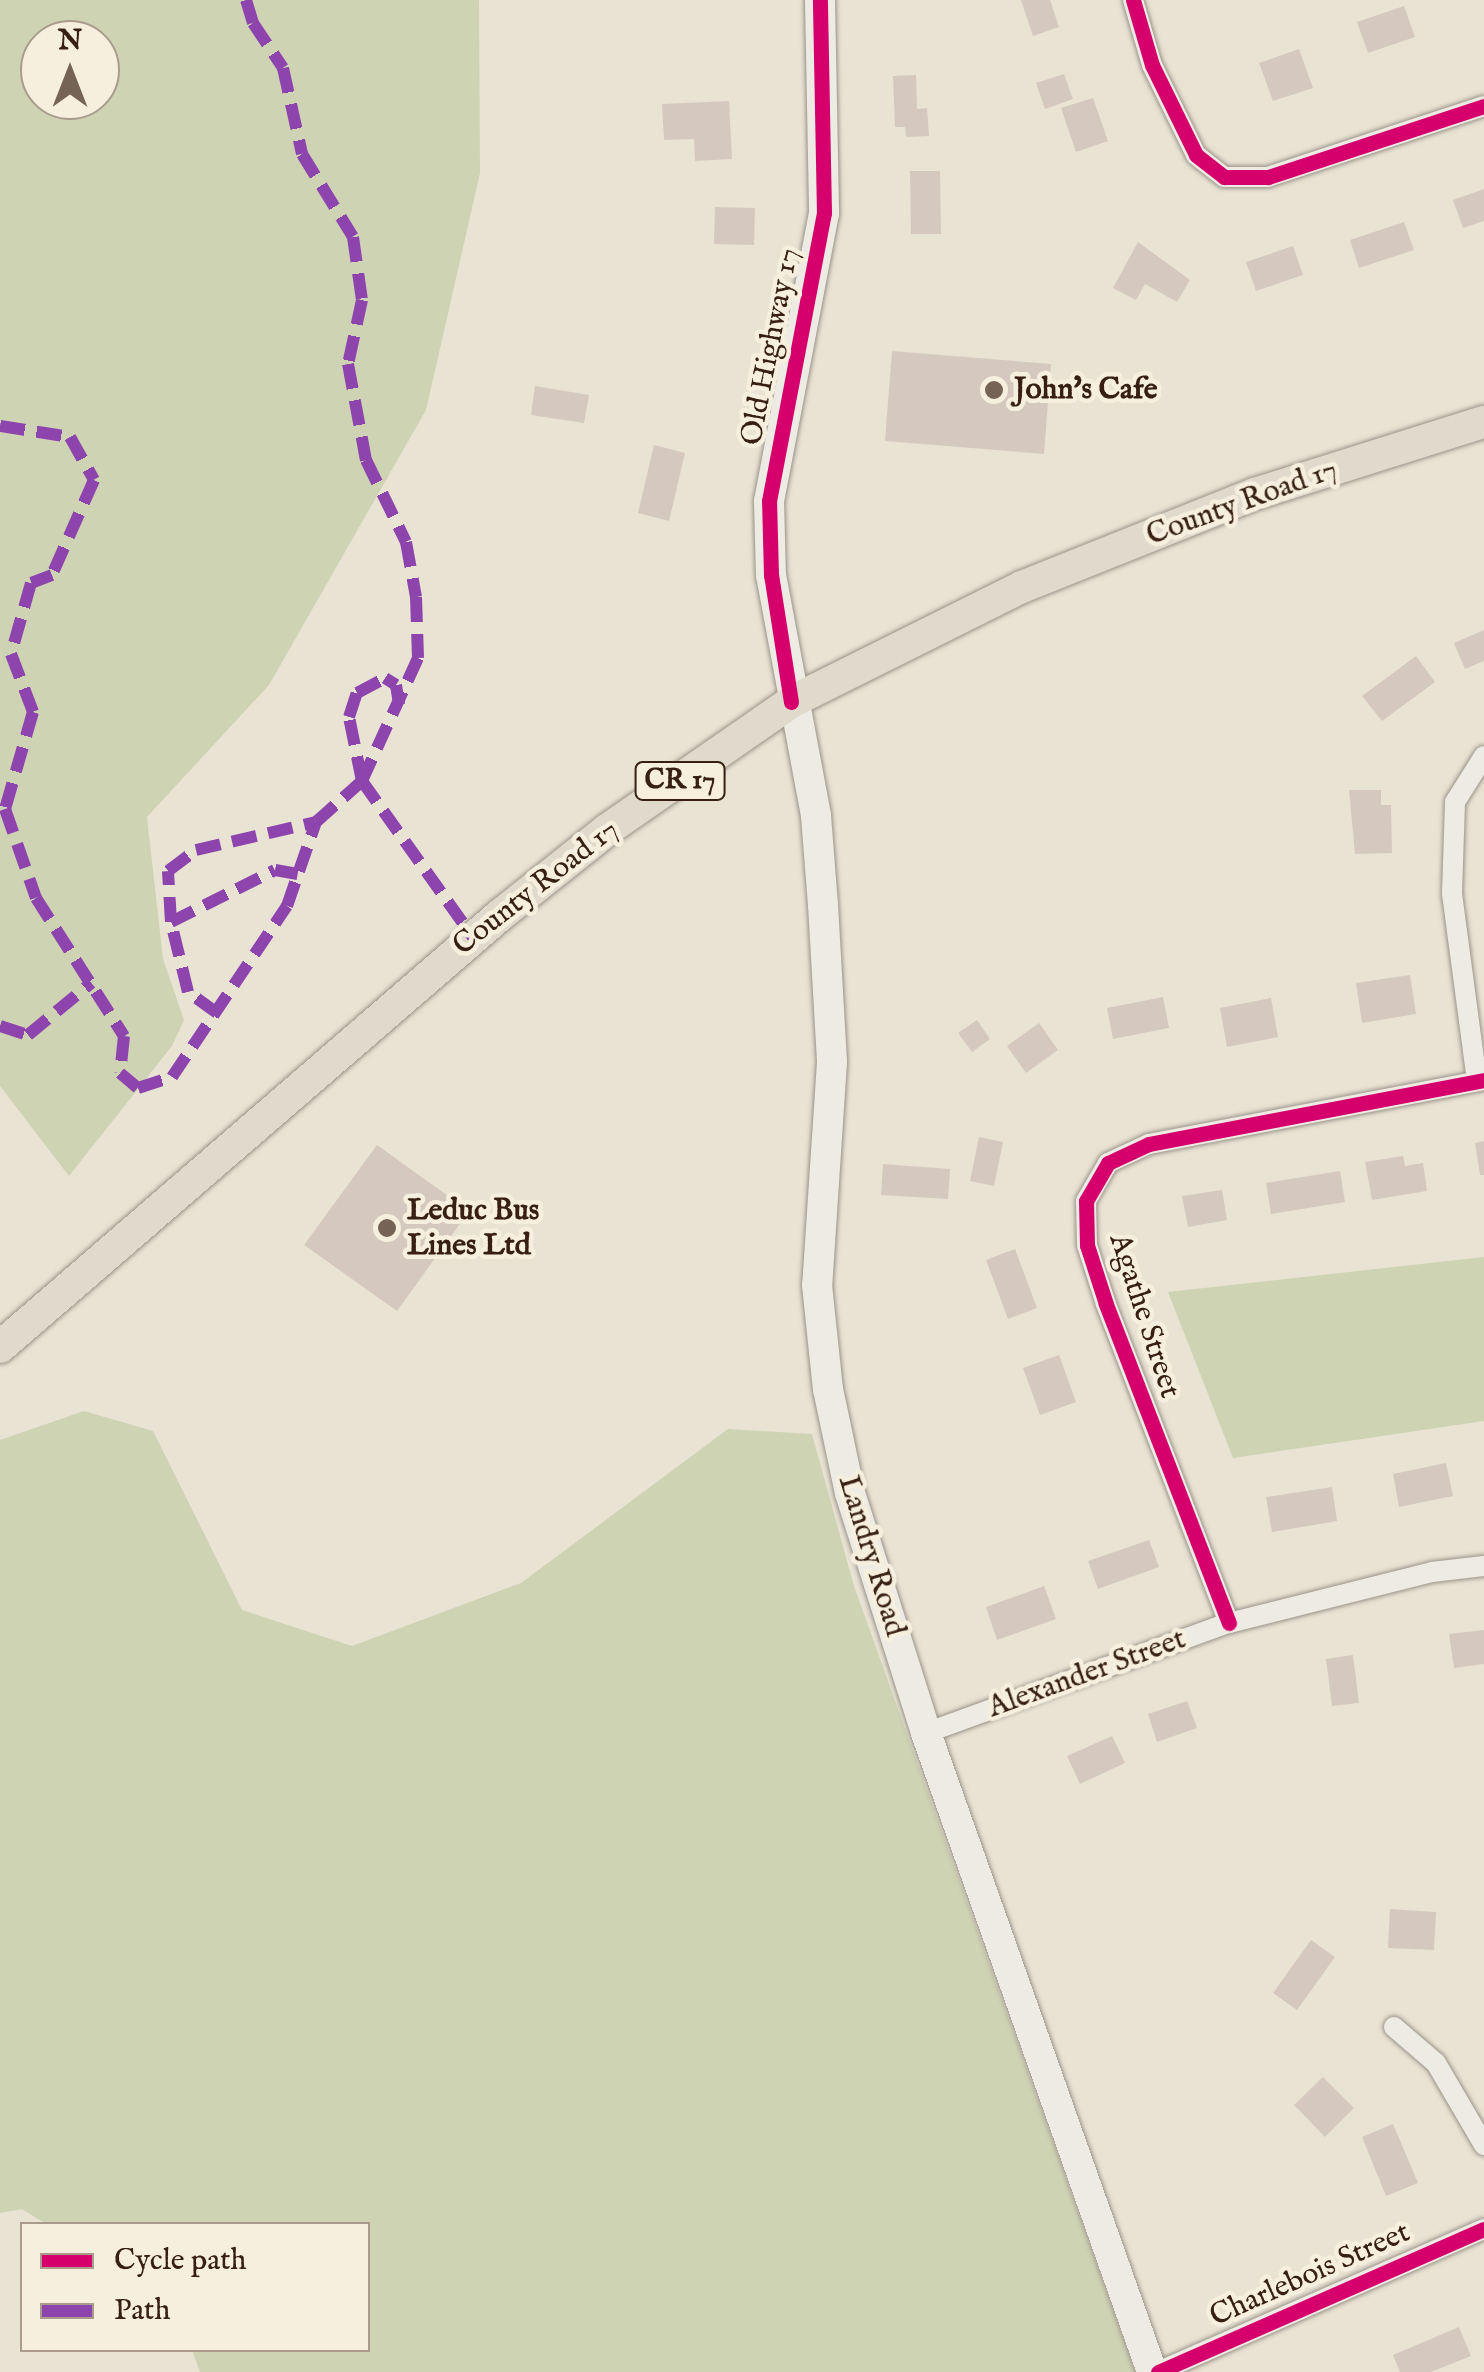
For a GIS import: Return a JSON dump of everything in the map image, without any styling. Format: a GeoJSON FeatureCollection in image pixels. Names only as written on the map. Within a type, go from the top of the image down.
{"type":"FeatureCollection","features":[{"type":"Feature","properties":{"kind":"main road","name":"Old Highway 17"},"geometry":{"type":"LineString","coordinates":[[791,702],[771,576],[769,501],[824,213],[820,0]]}},
{"type":"Feature","properties":{"kind":"main road","name":"County Road 17"},"geometry":{"type":"LineString","coordinates":[[0,1347],[499,916],[607,830],[791,702],[1022,586],[1256,494],[1484,422]]}},
{"type":"Feature","properties":{"kind":"main road","name":"Landry Road"},"geometry":{"type":"LineString","coordinates":[[791,702],[816,816],[832,1062],[817,1285],[828,1389],[850,1492],[926,1733],[1155,2372]]}},
{"type":"Feature","properties":{"kind":"street"},"geometry":{"type":"LineString","coordinates":[[1133,0],[1152,64],[1196,155],[1224,177],[1268,177],[1484,106]]}},
{"type":"Feature","properties":{"kind":"street"},"geometry":{"type":"LineString","coordinates":[[1481,1080],[1452,893],[1454,802],[1484,756]]}},
{"type":"Feature","properties":{"kind":"street","name":"Agathe Street"},"geometry":{"type":"LineString","coordinates":[[1228,1623],[1106,1304],[1087,1245],[1086,1201],[1108,1163],[1149,1144],[1481,1080]]}},
{"type":"Feature","properties":{"kind":"street","name":"Alexander Street"},"geometry":{"type":"LineString","coordinates":[[926,1733],[1228,1623],[1432,1572],[1484,1566]]}},
{"type":"Feature","properties":{"kind":"street"},"geometry":{"type":"LineString","coordinates":[[1394,2027],[1436,2063],[1484,2146]]}},
{"type":"Feature","properties":{"kind":"street","name":"Charlebois Street"},"geometry":{"type":"LineString","coordinates":[[1155,2372],[1484,2229]]}},
{"type":"Feature","properties":{"kind":"green space"},"geometry":{"type":"Polygon","coordinates":[[[0,0],[479,0],[480,173],[426,410],[269,685],[147,817],[163,959],[184,1020],[172,1046],[69,1176],[0,1086],[0,0]]]}},
{"type":"Feature","properties":{"kind":"green space"},"geometry":{"type":"Polygon","coordinates":[[[1484,1257],[1484,1421],[1233,1458],[1168,1292],[1484,1257]]]}},
{"type":"Feature","properties":{"kind":"green space"},"geometry":{"type":"Polygon","coordinates":[[[84,1411],[153,1431],[242,1610],[352,1646],[521,1583],[728,1429],[812,1434],[854,1586],[1135,2372],[200,2372],[193,2352],[370,2352],[370,2222],[43,2222],[22,2209],[0,2213],[0,1440],[84,1411]]]}},
{"type":"Feature","properties":{"kind":"building"},"geometry":{"type":"Polygon","coordinates":[[[1021,0],[1050,0],[1059,27],[1033,36],[1021,0]]]}},
{"type":"Feature","properties":{"kind":"building"},"geometry":{"type":"Polygon","coordinates":[[[1404,6],[1415,37],[1368,53],[1357,22],[1404,6]]]}},
{"type":"Feature","properties":{"kind":"building"},"geometry":{"type":"Polygon","coordinates":[[[1299,49],[1313,88],[1273,101],[1259,63],[1299,49]]]}},
{"type":"Feature","properties":{"kind":"building"},"geometry":{"type":"Polygon","coordinates":[[[1064,74],[1073,99],[1045,109],[1036,83],[1064,74]]]}},
{"type":"Feature","properties":{"kind":"building"},"geometry":{"type":"Polygon","coordinates":[[[916,75],[917,109],[927,108],[929,136],[906,137],[905,127],[895,127],[893,76],[916,75]]]}},
{"type":"Feature","properties":{"kind":"building"},"geometry":{"type":"Polygon","coordinates":[[[1093,98],[1108,141],[1076,152],[1061,108],[1093,98]]]}},
{"type":"Feature","properties":{"kind":"building"},"geometry":{"type":"Polygon","coordinates":[[[729,101],[732,159],[695,161],[694,139],[664,140],[662,104],[729,101]]]}},
{"type":"Feature","properties":{"kind":"building"},"geometry":{"type":"Polygon","coordinates":[[[910,171],[940,171],[941,234],[911,234],[910,171]]]}},
{"type":"Feature","properties":{"kind":"building"},"geometry":{"type":"Polygon","coordinates":[[[1484,189],[1484,221],[1463,228],[1453,200],[1484,189]]]}},
{"type":"Feature","properties":{"kind":"building"},"geometry":{"type":"Polygon","coordinates":[[[715,207],[755,208],[754,245],[714,244],[715,207]]]}},
{"type":"Feature","properties":{"kind":"building"},"geometry":{"type":"Polygon","coordinates":[[[1404,222],[1414,250],[1359,268],[1350,240],[1404,222]]]}},
{"type":"Feature","properties":{"kind":"building"},"geometry":{"type":"Polygon","coordinates":[[[1138,242],[1190,280],[1177,302],[1145,284],[1136,300],[1113,288],[1138,242]]]}},
{"type":"Feature","properties":{"kind":"building"},"geometry":{"type":"Polygon","coordinates":[[[1293,246],[1303,275],[1256,291],[1246,262],[1293,246]]]}},
{"type":"Feature","properties":{"kind":"building"},"geometry":{"type":"Polygon","coordinates":[[[892,351],[1051,364],[1044,454],[885,441],[892,351]]]}},
{"type":"Feature","properties":{"kind":"building"},"geometry":{"type":"Polygon","coordinates":[[[535,386],[589,395],[584,423],[531,415],[535,386]]]}},
{"type":"Feature","properties":{"kind":"building"},"geometry":{"type":"Polygon","coordinates":[[[654,445],[685,453],[669,521],[638,513],[654,445]]]}},
{"type":"Feature","properties":{"kind":"building"},"geometry":{"type":"Polygon","coordinates":[[[1484,630],[1484,661],[1465,669],[1454,643],[1484,630]]]}},
{"type":"Feature","properties":{"kind":"building"},"geometry":{"type":"Polygon","coordinates":[[[1416,656],[1435,682],[1382,721],[1362,696],[1416,656]]]}},
{"type":"Feature","properties":{"kind":"building"},"geometry":{"type":"Polygon","coordinates":[[[1349,790],[1381,790],[1381,805],[1391,805],[1392,853],[1355,854],[1349,790]]]}},
{"type":"Feature","properties":{"kind":"building"},"geometry":{"type":"Polygon","coordinates":[[[1410,975],[1416,1014],[1362,1023],[1356,983],[1410,975]]]}},
{"type":"Feature","properties":{"kind":"building"},"geometry":{"type":"Polygon","coordinates":[[[1163,997],[1169,1028],[1113,1039],[1107,1008],[1163,997]]]}},
{"type":"Feature","properties":{"kind":"building"},"geometry":{"type":"Polygon","coordinates":[[[1271,998],[1278,1037],[1227,1047],[1220,1008],[1271,998]]]}},
{"type":"Feature","properties":{"kind":"building"},"geometry":{"type":"Polygon","coordinates":[[[977,1020],[990,1039],[972,1052],[958,1033],[977,1020]]]}},
{"type":"Feature","properties":{"kind":"building"},"geometry":{"type":"Polygon","coordinates":[[[1039,1023],[1058,1050],[1026,1073],[1007,1046],[1039,1023]]]}},
{"type":"Feature","properties":{"kind":"building"},"geometry":{"type":"Polygon","coordinates":[[[979,1137],[1003,1142],[994,1186],[970,1181],[979,1137]]]}},
{"type":"Feature","properties":{"kind":"building"},"geometry":{"type":"Polygon","coordinates":[[[1484,1141],[1484,1175],[1480,1175],[1475,1143],[1484,1141]]]}},
{"type":"Feature","properties":{"kind":"building","name":"Leduc Bus Lines Ltd"},"geometry":{"type":"Polygon","coordinates":[[[377,1145],[469,1211],[397,1311],[304,1245],[377,1145]]]}},
{"type":"Feature","properties":{"kind":"building"},"geometry":{"type":"Polygon","coordinates":[[[1403,1156],[1405,1166],[1423,1163],[1427,1191],[1372,1200],[1365,1162],[1403,1156]]]}},
{"type":"Feature","properties":{"kind":"building"},"geometry":{"type":"Polygon","coordinates":[[[883,1164],[950,1169],[948,1199],[881,1195],[883,1164]]]}},
{"type":"Feature","properties":{"kind":"building"},"geometry":{"type":"Polygon","coordinates":[[[1340,1171],[1345,1202],[1271,1214],[1266,1183],[1340,1171]]]}},
{"type":"Feature","properties":{"kind":"building"},"geometry":{"type":"Polygon","coordinates":[[[1222,1190],[1227,1220],[1188,1227],[1182,1196],[1222,1190]]]}},
{"type":"Feature","properties":{"kind":"building"},"geometry":{"type":"Polygon","coordinates":[[[1015,1249],[1037,1308],[1008,1319],[986,1260],[1015,1249]]]}},
{"type":"Feature","properties":{"kind":"building"},"geometry":{"type":"Polygon","coordinates":[[[1059,1355],[1076,1402],[1040,1415],[1023,1368],[1059,1355]]]}},
{"type":"Feature","properties":{"kind":"building"},"geometry":{"type":"Polygon","coordinates":[[[1446,1463],[1453,1496],[1399,1507],[1393,1474],[1446,1463]]]}},
{"type":"Feature","properties":{"kind":"building"},"geometry":{"type":"Polygon","coordinates":[[[1332,1487],[1337,1521],[1272,1532],[1266,1497],[1332,1487]]]}},
{"type":"Feature","properties":{"kind":"building"},"geometry":{"type":"Polygon","coordinates":[[[1149,1540],[1159,1567],[1098,1589],[1088,1561],[1149,1540]]]}},
{"type":"Feature","properties":{"kind":"building"},"geometry":{"type":"Polygon","coordinates":[[[1044,1586],[1056,1619],[997,1640],[986,1607],[1044,1586]]]}},
{"type":"Feature","properties":{"kind":"building"},"geometry":{"type":"Polygon","coordinates":[[[1484,1630],[1484,1664],[1454,1668],[1449,1634],[1484,1630]]]}},
{"type":"Feature","properties":{"kind":"building"},"geometry":{"type":"Polygon","coordinates":[[[1353,1655],[1359,1703],[1332,1706],[1326,1659],[1353,1655]]]}},
{"type":"Feature","properties":{"kind":"building"},"geometry":{"type":"Polygon","coordinates":[[[1187,1701],[1197,1728],[1157,1742],[1148,1714],[1187,1701]]]}},
{"type":"Feature","properties":{"kind":"building"},"geometry":{"type":"Polygon","coordinates":[[[1112,1736],[1125,1763],[1080,1784],[1067,1756],[1112,1736]]]}},
{"type":"Feature","properties":{"kind":"building"},"geometry":{"type":"Polygon","coordinates":[[[1390,1909],[1436,1912],[1434,1950],[1388,1948],[1390,1909]]]}},
{"type":"Feature","properties":{"kind":"building"},"geometry":{"type":"Polygon","coordinates":[[[1311,1940],[1335,1957],[1297,2010],[1273,1993],[1311,1940]]]}},
{"type":"Feature","properties":{"kind":"building"},"geometry":{"type":"Polygon","coordinates":[[[1323,2077],[1354,2108],[1325,2137],[1294,2105],[1323,2077]]]}},
{"type":"Feature","properties":{"kind":"building"},"geometry":{"type":"Polygon","coordinates":[[[1393,2124],[1418,2183],[1386,2196],[1362,2137],[1393,2124]]]}},
{"type":"Feature","properties":{"kind":"building"},"geometry":{"type":"Polygon","coordinates":[[[1459,2327],[1471,2356],[1431,2372],[1400,2372],[1393,2355],[1459,2327]]]}},
{"type":"Feature","properties":{"kind":"marked path"},"geometry":{"type":"LineString","coordinates":[[246,0],[253,23],[283,68],[302,154],[353,237],[362,300],[348,364],[366,460],[406,542],[416,597],[418,658],[362,781],[473,937]]}},
{"type":"Feature","properties":{"kind":"marked path"},"geometry":{"type":"LineString","coordinates":[[0,426],[70,437],[94,480],[52,575],[31,583],[11,654],[33,712],[5,809],[36,898],[124,1036],[120,1073],[138,1088],[172,1077],[287,906],[316,822],[362,781],[349,717],[357,693],[385,678],[396,685],[399,705]]}},
{"type":"Feature","properties":{"kind":"marked path"},"geometry":{"type":"LineString","coordinates":[[217,1013],[188,992],[171,922],[168,871],[196,850],[316,822]]}},
{"type":"Feature","properties":{"kind":"marked path"},"geometry":{"type":"LineString","coordinates":[[171,922],[275,870],[298,874]]}},
{"type":"Feature","properties":{"kind":"marked path"},"geometry":{"type":"LineString","coordinates":[[0,1026],[28,1035],[91,983]]}},
{"type":"Feature","properties":{"kind":"cycle path"},"geometry":{"type":"LineString","coordinates":[[791,702],[771,575],[769,501],[824,213],[820,0]]}},
{"type":"Feature","properties":{"kind":"cycle path"},"geometry":{"type":"LineString","coordinates":[[1133,0],[1152,65],[1196,155],[1224,177],[1268,177],[1484,106]]}},
{"type":"Feature","properties":{"kind":"cycle path"},"geometry":{"type":"LineString","coordinates":[[1229,1623],[1106,1304],[1087,1245],[1086,1201],[1108,1163],[1149,1144],[1484,1080]]}},
{"type":"Feature","properties":{"kind":"cycle path"},"geometry":{"type":"LineString","coordinates":[[1158,2372],[1484,2229]]}},
{"type":"Feature","properties":{"kind":"place","name":"John's Cafe"},"geometry":{"type":"Point","coordinates":[994,390]}},
{"type":"Feature","properties":{"kind":"place","name":"Leduc Bus Lines Ltd"},"geometry":{"type":"Point","coordinates":[387,1228]}}]}
